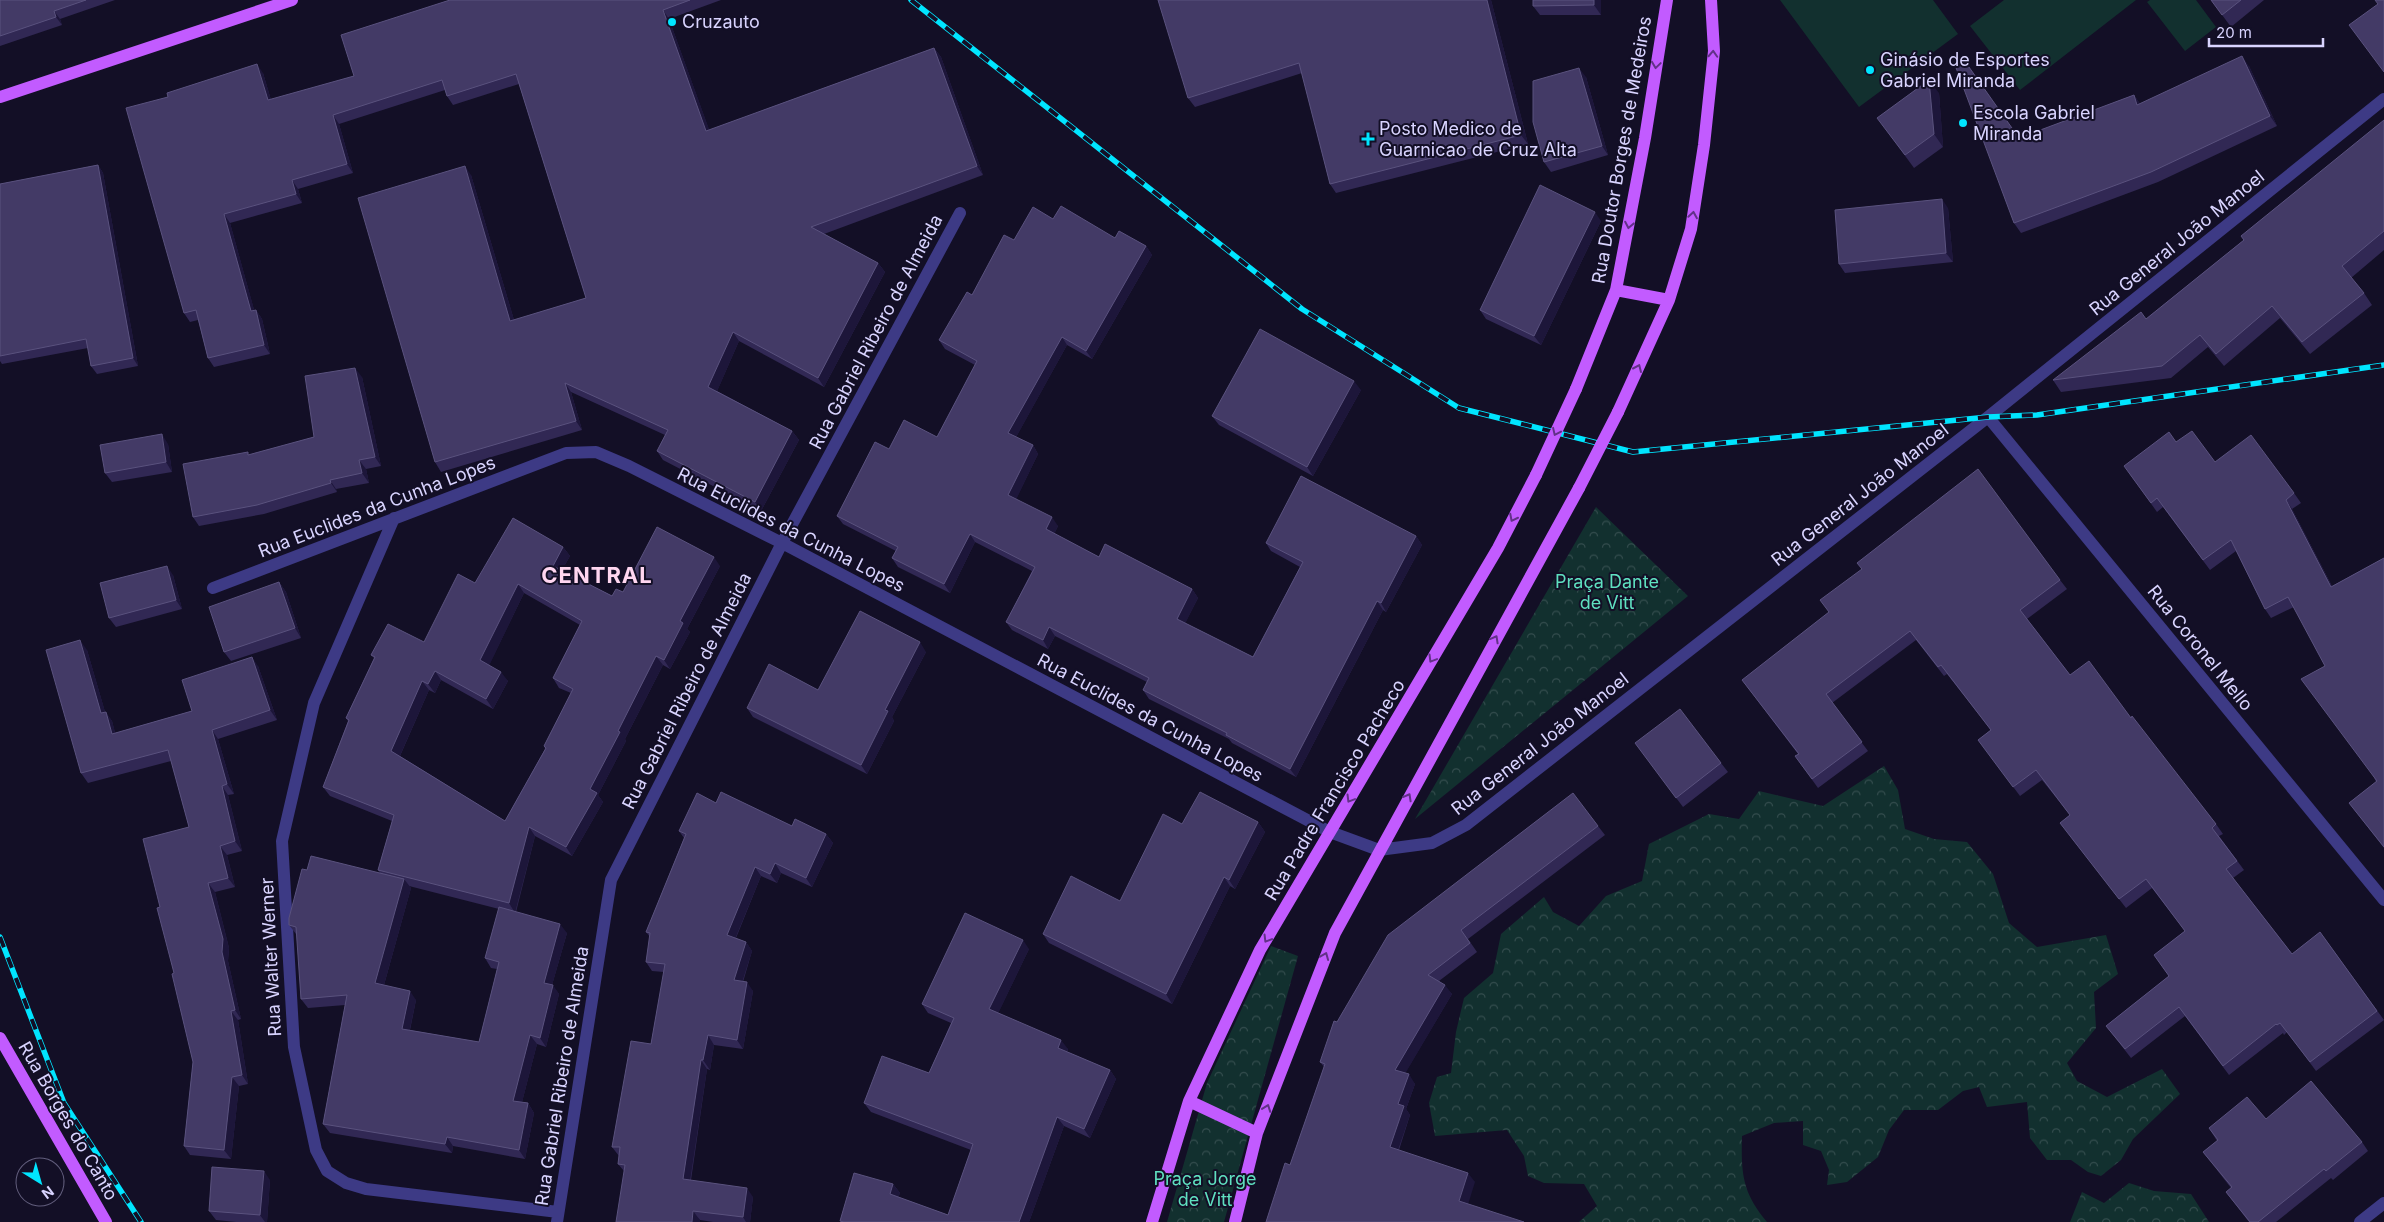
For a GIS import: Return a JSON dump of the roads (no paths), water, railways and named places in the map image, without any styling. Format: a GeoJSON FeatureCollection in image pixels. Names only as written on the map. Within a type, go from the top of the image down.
{"type":"FeatureCollection","features":[{"type":"Feature","properties":{"kind":"main road"},"geometry":{"type":"LineString","coordinates":[[0,97],[292,0]]}},
{"type":"Feature","properties":{"kind":"main road","name":"Rua Doutor Borges de Medeiros"},"geometry":{"type":"LineString","coordinates":[[1576,388],[1616,290],[1645,138],[1667,0]]}},
{"type":"Feature","properties":{"kind":"main road"},"geometry":{"type":"LineString","coordinates":[[1235,1222],[1257,1133],[1334,932],[1579,488],[1618,412],[1669,300],[1691,229],[1704,145],[1714,51],[1710,0]]}},
{"type":"Feature","properties":{"kind":"main road"},"geometry":{"type":"LineString","coordinates":[[1616,290],[1669,300]]}},
{"type":"Feature","properties":{"kind":"main road","name":"Rua Padre Francisco Pacheco"},"geometry":{"type":"LineString","coordinates":[[1152,1222],[1189,1101],[1260,950],[1498,548],[1536,475],[1576,388]]}},
{"type":"Feature","properties":{"kind":"main road","name":"Rua Borges do Canto"},"geometry":{"type":"LineString","coordinates":[[0,1038],[106,1222]]}},
{"type":"Feature","properties":{"kind":"main road"},"geometry":{"type":"LineString","coordinates":[[1189,1101],[1257,1133]]}},
{"type":"Feature","properties":{"kind":"street","name":"Rua General João Manoel"},"geometry":{"type":"LineString","coordinates":[[1330,832],[1379,850],[1432,843],[1466,825],[1988,417],[2384,99]]}},
{"type":"Feature","properties":{"kind":"street","name":"Rua Gabriel Ribeiro de Almeida"},"geometry":{"type":"LineString","coordinates":[[558,1217],[611,880],[782,543],[960,213]]}},
{"type":"Feature","properties":{"kind":"street","name":"Rua Coronel Mello"},"geometry":{"type":"LineString","coordinates":[[1988,417],[2384,900]]}},
{"type":"Feature","properties":{"kind":"street","name":"Rua Euclides da Cunha Lopes"},"geometry":{"type":"LineString","coordinates":[[213,588],[566,454],[596,452],[629,466],[782,543],[1330,832]]}},
{"type":"Feature","properties":{"kind":"street","name":"Rua Walter Werner"},"geometry":{"type":"LineString","coordinates":[[394,518],[314,703],[282,841],[294,1047],[316,1150],[327,1171],[346,1184],[366,1189],[558,1217]]}},
{"type":"Feature","properties":{"kind":"street"},"geometry":{"type":"LineString","coordinates":[[2360,1222],[2384,1203]]}},
{"type":"Feature","properties":{"kind":"railway"},"geometry":{"type":"LineString","coordinates":[[911,0],[1302,309],[1459,408],[1633,452],[1988,417],[2037,415],[2384,365]]}},
{"type":"Feature","properties":{"kind":"railway"},"geometry":{"type":"LineString","coordinates":[[0,937],[64,1103],[141,1222]]}},
{"type":"Feature","properties":{"kind":"place","name":"Cruzauto"},"geometry":{"type":"Point","coordinates":[672,22]}},
{"type":"Feature","properties":{"kind":"place","name":"Ginásio de Esportes Gabriel Miranda"},"geometry":{"type":"Point","coordinates":[1870,70]}},
{"type":"Feature","properties":{"kind":"place","name":"Escola Gabriel Miranda"},"geometry":{"type":"Point","coordinates":[1963,123]}},
{"type":"Feature","properties":{"kind":"place","name":"Posto Medico de Guarnicao de Cruz Alta"},"geometry":{"type":"Point","coordinates":[1368,139]}},
{"type":"Feature","properties":{"kind":"district","name":"CENTRAL"},"geometry":{"type":"Point","coordinates":[597,575]}},
{"type":"Feature","properties":{"kind":"park label","name":"Praça Dante de Vitt"},"geometry":{"type":"Point","coordinates":[1607,592]}},
{"type":"Feature","properties":{"kind":"park label","name":"Praça Jorge de Vitt"},"geometry":{"type":"Point","coordinates":[1205,1189]}}]}
